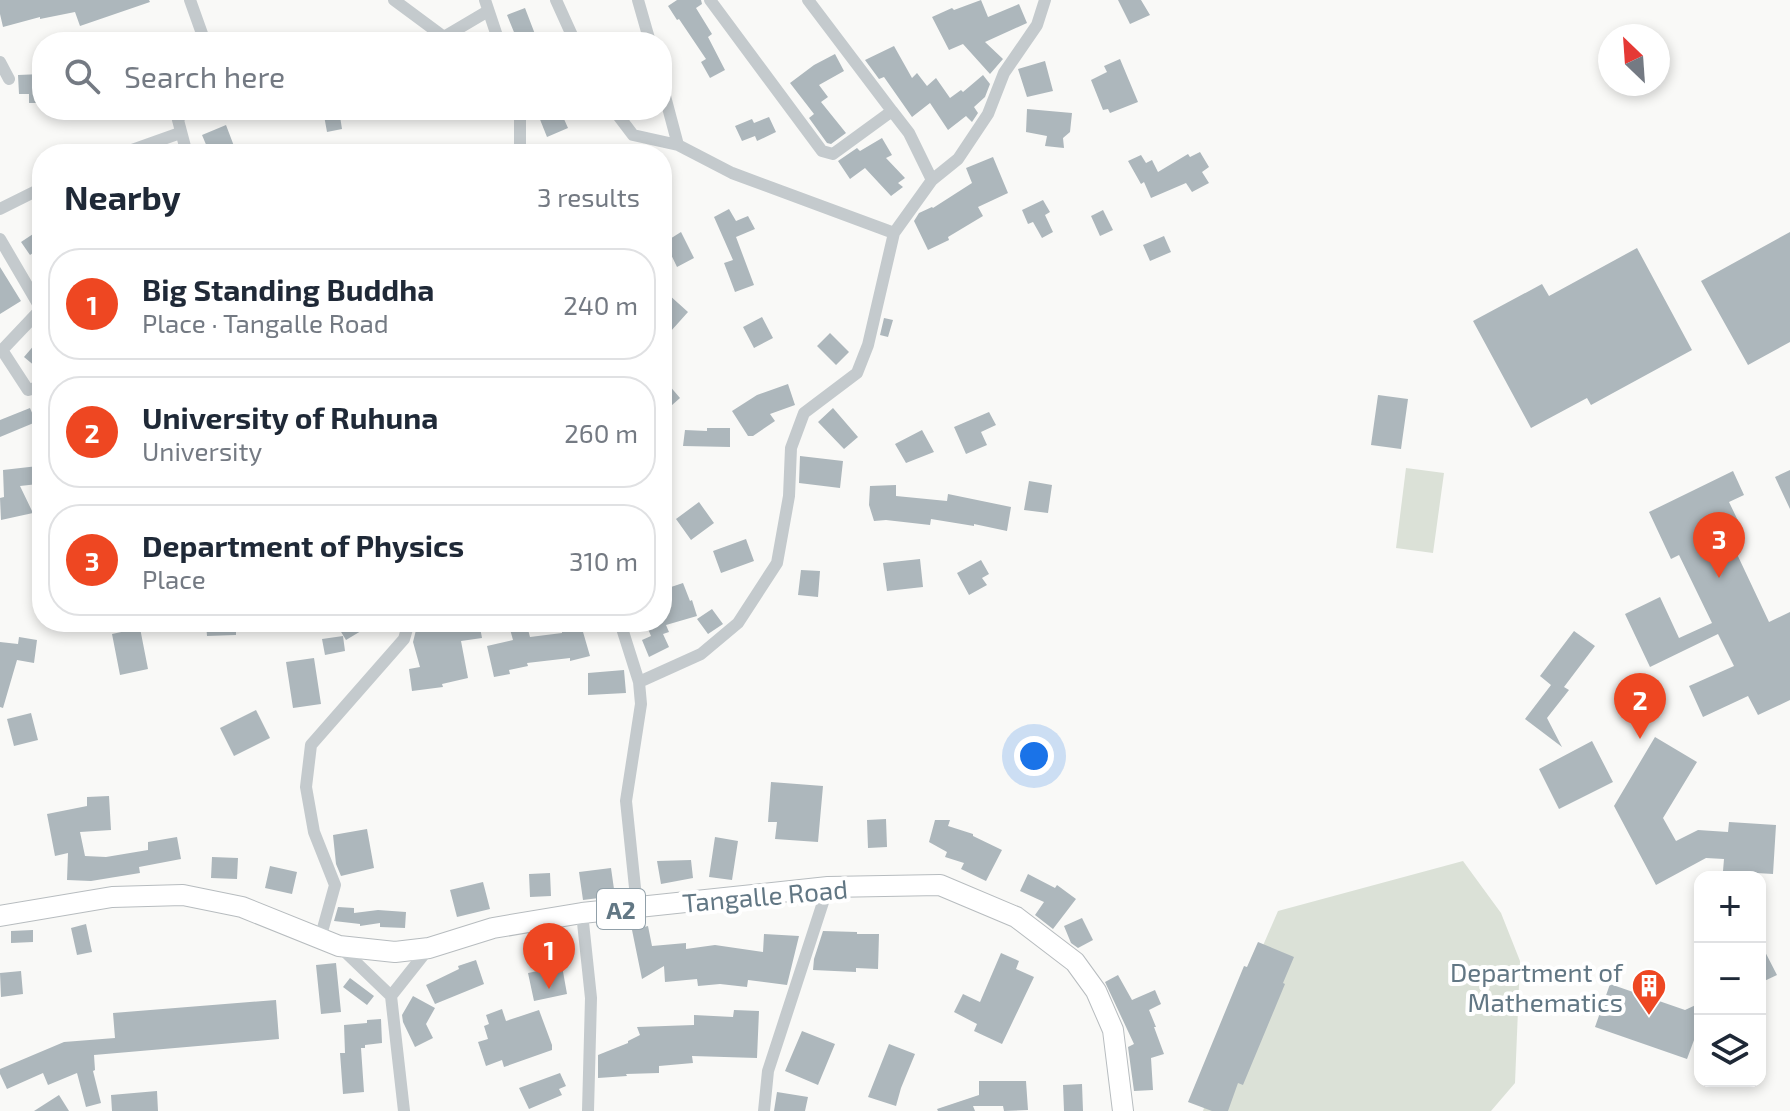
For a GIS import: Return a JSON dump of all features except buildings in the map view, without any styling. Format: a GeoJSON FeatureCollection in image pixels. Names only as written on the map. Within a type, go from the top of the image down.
{"type":"FeatureCollection","features":[{"type":"Feature","properties":{"kind":"highway","name":"Tangalle Road"},"geometry":{"type":"LineString","coordinates":[[0,916],[112,897],[183,895],[242,907],[329,943],[395,952],[429,948],[493,928],[582,913],[828,887],[940,885],[1016,917],[1075,962],[1096,991],[1113,1030],[1123,1111]]}},
{"type":"Feature","properties":{"kind":"street"},"geometry":{"type":"LineString","coordinates":[[190,0],[201,32]]}},
{"type":"Feature","properties":{"kind":"street"},"geometry":{"type":"LineString","coordinates":[[394,0],[437,32]]}},
{"type":"Feature","properties":{"kind":"street"},"geometry":{"type":"LineString","coordinates":[[556,0],[570,32]]}},
{"type":"Feature","properties":{"kind":"street"},"geometry":{"type":"LineString","coordinates":[[638,0],[647,32]]}},
{"type":"Feature","properties":{"kind":"street"},"geometry":{"type":"LineString","coordinates":[[710,0],[822,151],[833,154],[892,111]]}},
{"type":"Feature","properties":{"kind":"street"},"geometry":{"type":"LineString","coordinates":[[808,0],[909,133],[932,180]]}},
{"type":"Feature","properties":{"kind":"street"},"geometry":{"type":"LineString","coordinates":[[639,682],[701,654],[738,623],[777,563],[789,496],[791,448],[804,413],[857,373],[868,345],[894,233],[932,180],[958,159],[988,114],[1004,73],[1037,25],[1045,0]]}},
{"type":"Feature","properties":{"kind":"street"},"geometry":{"type":"LineString","coordinates":[[451,32],[486,5],[495,32]]}},
{"type":"Feature","properties":{"kind":"street"},"geometry":{"type":"LineString","coordinates":[[0,62],[9,79]]}},
{"type":"Feature","properties":{"kind":"street"},"geometry":{"type":"LineString","coordinates":[[178,120],[184,144]]}},
{"type":"Feature","properties":{"kind":"street"},"geometry":{"type":"LineString","coordinates":[[520,120],[520,144]]}},
{"type":"Feature","properties":{"kind":"street"},"geometry":{"type":"LineString","coordinates":[[622,120],[633,135],[678,145],[732,173],[894,233]]}},
{"type":"Feature","properties":{"kind":"street"},"geometry":{"type":"LineString","coordinates":[[671,120],[678,145]]}},
{"type":"Feature","properties":{"kind":"street"},"geometry":{"type":"LineString","coordinates":[[149,144],[180,133]]}},
{"type":"Feature","properties":{"kind":"street"},"geometry":{"type":"LineString","coordinates":[[0,209],[32,193]]}},
{"type":"Feature","properties":{"kind":"street"},"geometry":{"type":"LineString","coordinates":[[0,239],[32,294]]}},
{"type":"Feature","properties":{"kind":"street"},"geometry":{"type":"LineString","coordinates":[[32,318],[2,350],[28,390],[32,389]]}},
{"type":"Feature","properties":{"kind":"street"},"geometry":{"type":"LineString","coordinates":[[404,1111],[391,996],[329,943],[335,885],[314,832],[306,787],[311,745],[404,639],[406,632]]}},
{"type":"Feature","properties":{"kind":"street"},"geometry":{"type":"LineString","coordinates":[[623,632],[639,682],[641,704],[626,801],[637,907]]}},
{"type":"Feature","properties":{"kind":"street"},"geometry":{"type":"LineString","coordinates":[[764,1111],[768,1071],[828,887]]}},
{"type":"Feature","properties":{"kind":"street"},"geometry":{"type":"LineString","coordinates":[[582,913],[591,998],[588,1111]]}},
{"type":"Feature","properties":{"kind":"street"},"geometry":{"type":"LineString","coordinates":[[391,996],[429,948]]}},
{"type":"Feature","properties":{"kind":"shaded area"},"geometry":{"type":"Polygon","coordinates":[[[1406,468],[1444,473],[1433,553],[1396,548],[1406,468]]]}},
{"type":"Feature","properties":{"kind":"shaded area"},"geometry":{"type":"Polygon","coordinates":[[[1463,861],[1501,913],[1520,961],[1515,1083],[1491,1111],[1203,1111],[1239,1001],[1278,911],[1463,861]]]}},
{"type":"Feature","properties":{"kind":"place","name":"Department of Physics"},"geometry":{"type":"Point","coordinates":[1719,578]}},
{"type":"Feature","properties":{"kind":"place","name":"University of Ruhuna"},"geometry":{"type":"Point","coordinates":[1640,739]}},
{"type":"Feature","properties":{"kind":"place","name":"Big Standing Buddha"},"geometry":{"type":"Point","coordinates":[549,989]}},
{"type":"Feature","properties":{"kind":"place","name":"Department of Mathematics"},"geometry":{"type":"Point","coordinates":[1649,1017]}}]}
